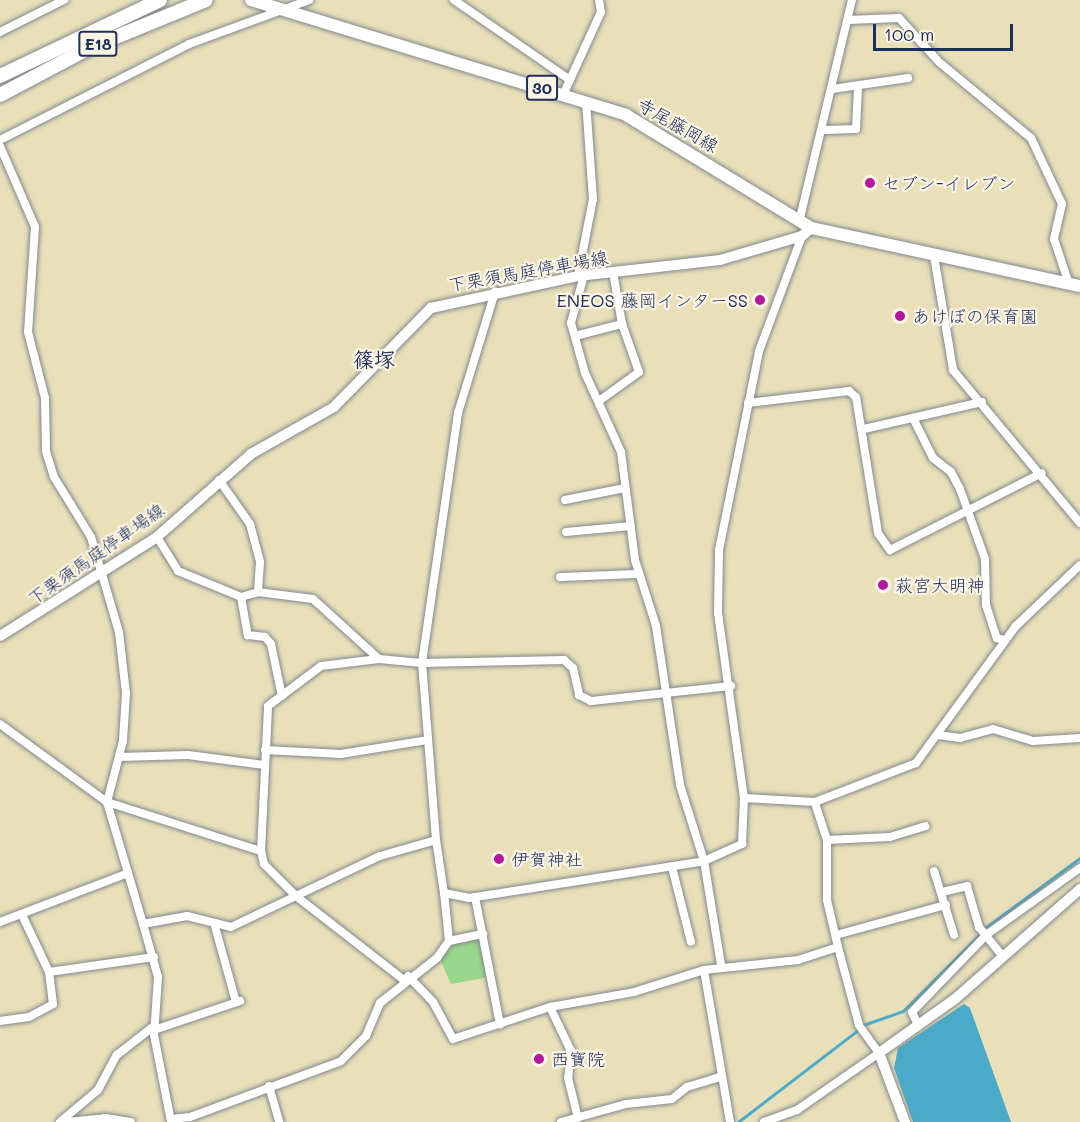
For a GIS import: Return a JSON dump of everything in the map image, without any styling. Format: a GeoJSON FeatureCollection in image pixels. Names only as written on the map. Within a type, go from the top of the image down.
{"type":"FeatureCollection","features":[{"type":"Feature","properties":{"kind":"highway","name":"E18"},"geometry":{"type":"LineString","coordinates":[[0,76],[160,0]]}},
{"type":"Feature","properties":{"kind":"highway","name":"E18"},"geometry":{"type":"LineString","coordinates":[[0,95],[90,48],[203,1]]}},
{"type":"Feature","properties":{"kind":"main road","name":"寺尾藤岡線"},"geometry":{"type":"LineString","coordinates":[[251,0],[586,102],[646,124],[800,218],[806,232],[1075,285]]}},
{"type":"Feature","properties":{"kind":"main road","name":"下栗須馬庭停車場線"},"geometry":{"type":"LineString","coordinates":[[0,636],[157,537],[251,454],[334,407],[420,314],[496,291],[581,276],[720,260],[806,232]]}},
{"type":"Feature","properties":{"kind":"main road"},"geometry":{"type":"LineString","coordinates":[[905,1122],[879,1053],[918,1025],[1080,889]]}},
{"type":"Feature","properties":{"kind":"street"},"geometry":{"type":"LineString","coordinates":[[0,32],[64,0]]}},
{"type":"Feature","properties":{"kind":"street"},"geometry":{"type":"LineString","coordinates":[[0,140],[189,44],[309,0]]}},
{"type":"Feature","properties":{"kind":"street"},"geometry":{"type":"LineString","coordinates":[[454,0],[570,80]]}},
{"type":"Feature","properties":{"kind":"street"},"geometry":{"type":"LineString","coordinates":[[563,95],[601,12],[600,0]]}},
{"type":"Feature","properties":{"kind":"street"},"geometry":{"type":"LineString","coordinates":[[800,218],[824,130],[852,0]]}},
{"type":"Feature","properties":{"kind":"street"},"geometry":{"type":"LineString","coordinates":[[848,20],[899,18],[939,62],[1031,138],[1062,204],[1054,239],[1075,285]]}},
{"type":"Feature","properties":{"kind":"street"},"geometry":{"type":"LineString","coordinates":[[832,89],[858,88],[908,78]]}},
{"type":"Feature","properties":{"kind":"street"},"geometry":{"type":"LineString","coordinates":[[824,130],[856,129],[858,88]]}},
{"type":"Feature","properties":{"kind":"street"},"geometry":{"type":"LineString","coordinates":[[586,102],[592,199],[572,323],[599,401],[621,452],[638,574],[651,604],[668,695],[680,785],[704,861],[721,965]]}},
{"type":"Feature","properties":{"kind":"street"},"geometry":{"type":"LineString","coordinates":[[0,146],[35,227],[28,332],[45,398],[46,451],[54,477],[87,528],[119,632],[126,693],[119,757],[107,801],[154,957],[154,1028],[171,1120],[190,1117],[341,1061],[366,1036],[380,1003],[406,978],[430,964],[449,941],[483,934]]}},
{"type":"Feature","properties":{"kind":"street"},"geometry":{"type":"LineString","coordinates":[[444,893],[475,897],[672,867],[704,861],[742,844],[744,798],[731,686],[718,613],[718,550],[759,351],[806,232]]}},
{"type":"Feature","properties":{"kind":"street"},"geometry":{"type":"LineString","coordinates":[[934,256],[953,370],[1041,473],[1080,523]]}},
{"type":"Feature","properties":{"kind":"street"},"geometry":{"type":"LineString","coordinates":[[599,401],[639,372],[622,324],[613,272]]}},
{"type":"Feature","properties":{"kind":"street"},"geometry":{"type":"LineString","coordinates":[[449,941],[436,840],[422,663],[458,413],[496,291]]}},
{"type":"Feature","properties":{"kind":"street"},"geometry":{"type":"LineString","coordinates":[[575,336],[622,324]]}},
{"type":"Feature","properties":{"kind":"street"},"geometry":{"type":"LineString","coordinates":[[748,404],[849,391],[856,397],[864,429],[878,532],[890,550],[1041,473]]}},
{"type":"Feature","properties":{"kind":"street"},"geometry":{"type":"LineString","coordinates":[[864,429],[982,402]]}},
{"type":"Feature","properties":{"kind":"street"},"geometry":{"type":"LineString","coordinates":[[913,418],[933,458],[951,472],[968,512],[988,572],[986,605],[997,638],[1004,640]]}},
{"type":"Feature","properties":{"kind":"street"},"geometry":{"type":"LineString","coordinates":[[219,480],[250,524],[260,562],[258,592]]}},
{"type":"Feature","properties":{"kind":"street"},"geometry":{"type":"LineString","coordinates":[[565,500],[625,488]]}},
{"type":"Feature","properties":{"kind":"street"},"geometry":{"type":"LineString","coordinates":[[566,532],[631,526]]}},
{"type":"Feature","properties":{"kind":"street"},"geometry":{"type":"LineString","coordinates":[[157,537],[178,571],[242,597],[258,592],[313,599],[379,659]]}},
{"type":"Feature","properties":{"kind":"street"},"geometry":{"type":"LineString","coordinates":[[744,798],[815,802],[916,763],[1004,640],[1080,565]]}},
{"type":"Feature","properties":{"kind":"street"},"geometry":{"type":"LineString","coordinates":[[560,577],[638,574]]}},
{"type":"Feature","properties":{"kind":"street"},"geometry":{"type":"LineString","coordinates":[[242,597],[248,635],[265,637],[271,644],[282,696]]}},
{"type":"Feature","properties":{"kind":"street"},"geometry":{"type":"LineString","coordinates":[[731,686],[668,695],[591,701],[579,695],[573,668],[564,660],[545,657],[422,663],[379,659],[321,666],[268,706],[261,851],[264,864],[296,896],[406,978],[433,1002],[453,1039],[550,1007],[634,992],[721,965],[798,960],[838,947]]}},
{"type":"Feature","properties":{"kind":"street"},"geometry":{"type":"LineString","coordinates":[[0,724],[107,801],[261,851]]}},
{"type":"Feature","properties":{"kind":"street"},"geometry":{"type":"LineString","coordinates":[[938,735],[960,738],[993,729],[1033,741],[1080,738]]}},
{"type":"Feature","properties":{"kind":"street"},"geometry":{"type":"LineString","coordinates":[[265,750],[341,754],[427,740]]}},
{"type":"Feature","properties":{"kind":"street"},"geometry":{"type":"LineString","coordinates":[[119,757],[188,755],[264,765]]}},
{"type":"Feature","properties":{"kind":"street"},"geometry":{"type":"LineString","coordinates":[[764,1122],[797,1110],[879,1053],[859,1025],[838,947],[827,900],[827,840],[815,802]]}},
{"type":"Feature","properties":{"kind":"street"},"geometry":{"type":"LineString","coordinates":[[827,840],[890,837],[925,826]]}},
{"type":"Feature","properties":{"kind":"street"},"geometry":{"type":"LineString","coordinates":[[143,924],[187,916],[214,923],[244,925],[296,896],[380,856],[436,840]]}},
{"type":"Feature","properties":{"kind":"street"},"geometry":{"type":"LineString","coordinates":[[672,867],[691,942]]}},
{"type":"Feature","properties":{"kind":"street"},"geometry":{"type":"LineString","coordinates":[[918,1025],[912,1012],[986,934],[1080,868]]}},
{"type":"Feature","properties":{"kind":"street"},"geometry":{"type":"LineString","coordinates":[[934,871],[954,935]]}},
{"type":"Feature","properties":{"kind":"street"},"geometry":{"type":"LineString","coordinates":[[0,922],[128,873]]}},
{"type":"Feature","properties":{"kind":"street"},"geometry":{"type":"LineString","coordinates":[[942,892],[967,886],[986,934],[1002,955]]}},
{"type":"Feature","properties":{"kind":"street"},"geometry":{"type":"LineString","coordinates":[[475,897],[500,1025]]}},
{"type":"Feature","properties":{"kind":"street"},"geometry":{"type":"LineString","coordinates":[[836,935],[946,905]]}},
{"type":"Feature","properties":{"kind":"street"},"geometry":{"type":"LineString","coordinates":[[0,1021],[29,1017],[54,1004],[49,972],[22,915]]}},
{"type":"Feature","properties":{"kind":"street"},"geometry":{"type":"LineString","coordinates":[[60,1122],[98,1090],[117,1055],[154,1028],[238,1002],[214,923]]}},
{"type":"Feature","properties":{"kind":"street"},"geometry":{"type":"LineString","coordinates":[[49,972],[154,957]]}},
{"type":"Feature","properties":{"kind":"street"},"geometry":{"type":"LineString","coordinates":[[704,970],[719,1077],[730,1122]]}},
{"type":"Feature","properties":{"kind":"street"},"geometry":{"type":"LineString","coordinates":[[550,1007],[571,1051],[568,1078],[578,1118]]}},
{"type":"Feature","properties":{"kind":"street"},"geometry":{"type":"LineString","coordinates":[[561,1122],[626,1104],[672,1099],[687,1087],[719,1077]]}},
{"type":"Feature","properties":{"kind":"street"},"geometry":{"type":"LineString","coordinates":[[269,1086],[279,1122]]}},
{"type":"Feature","properties":{"kind":"street"},"geometry":{"type":"LineString","coordinates":[[68,1122],[105,1118],[131,1122]]}},
{"type":"Feature","properties":{"kind":"green space"},"geometry":{"type":"Polygon","coordinates":[[[481,937],[489,977],[451,984],[440,959],[449,944],[481,937]]]}},
{"type":"Feature","properties":{"kind":"water"},"geometry":{"type":"Polygon","coordinates":[[[964,1004],[970,1008],[1011,1122],[913,1122],[894,1068],[898,1048],[964,1004]]]}},
{"type":"Feature","properties":{"kind":"waterway"},"geometry":{"type":"LineString","coordinates":[[986,927],[1080,858]]}},
{"type":"Feature","properties":{"kind":"waterway"},"geometry":{"type":"LineString","coordinates":[[863,1025],[903,1011],[980,934]]}},
{"type":"Feature","properties":{"kind":"waterway"},"geometry":{"type":"LineString","coordinates":[[738,1122],[858,1030]]}},
{"type":"Feature","properties":{"kind":"place","name":"セブン-イレブン"},"geometry":{"type":"Point","coordinates":[870,183]}},
{"type":"Feature","properties":{"kind":"place","name":"ENEOS 藤岡インターSS"},"geometry":{"type":"Point","coordinates":[760,300]}},
{"type":"Feature","properties":{"kind":"place","name":"あけぼの保育園"},"geometry":{"type":"Point","coordinates":[900,316]}},
{"type":"Feature","properties":{"kind":"place","name":"萩宮大明神"},"geometry":{"type":"Point","coordinates":[883,585]}},
{"type":"Feature","properties":{"kind":"place","name":"伊賀神社"},"geometry":{"type":"Point","coordinates":[499,859]}},
{"type":"Feature","properties":{"kind":"place","name":"西寶院"},"geometry":{"type":"Point","coordinates":[539,1059]}},
{"type":"Feature","properties":{"kind":"district","name":"篠塚"},"geometry":{"type":"Point","coordinates":[374,359]}}]}
